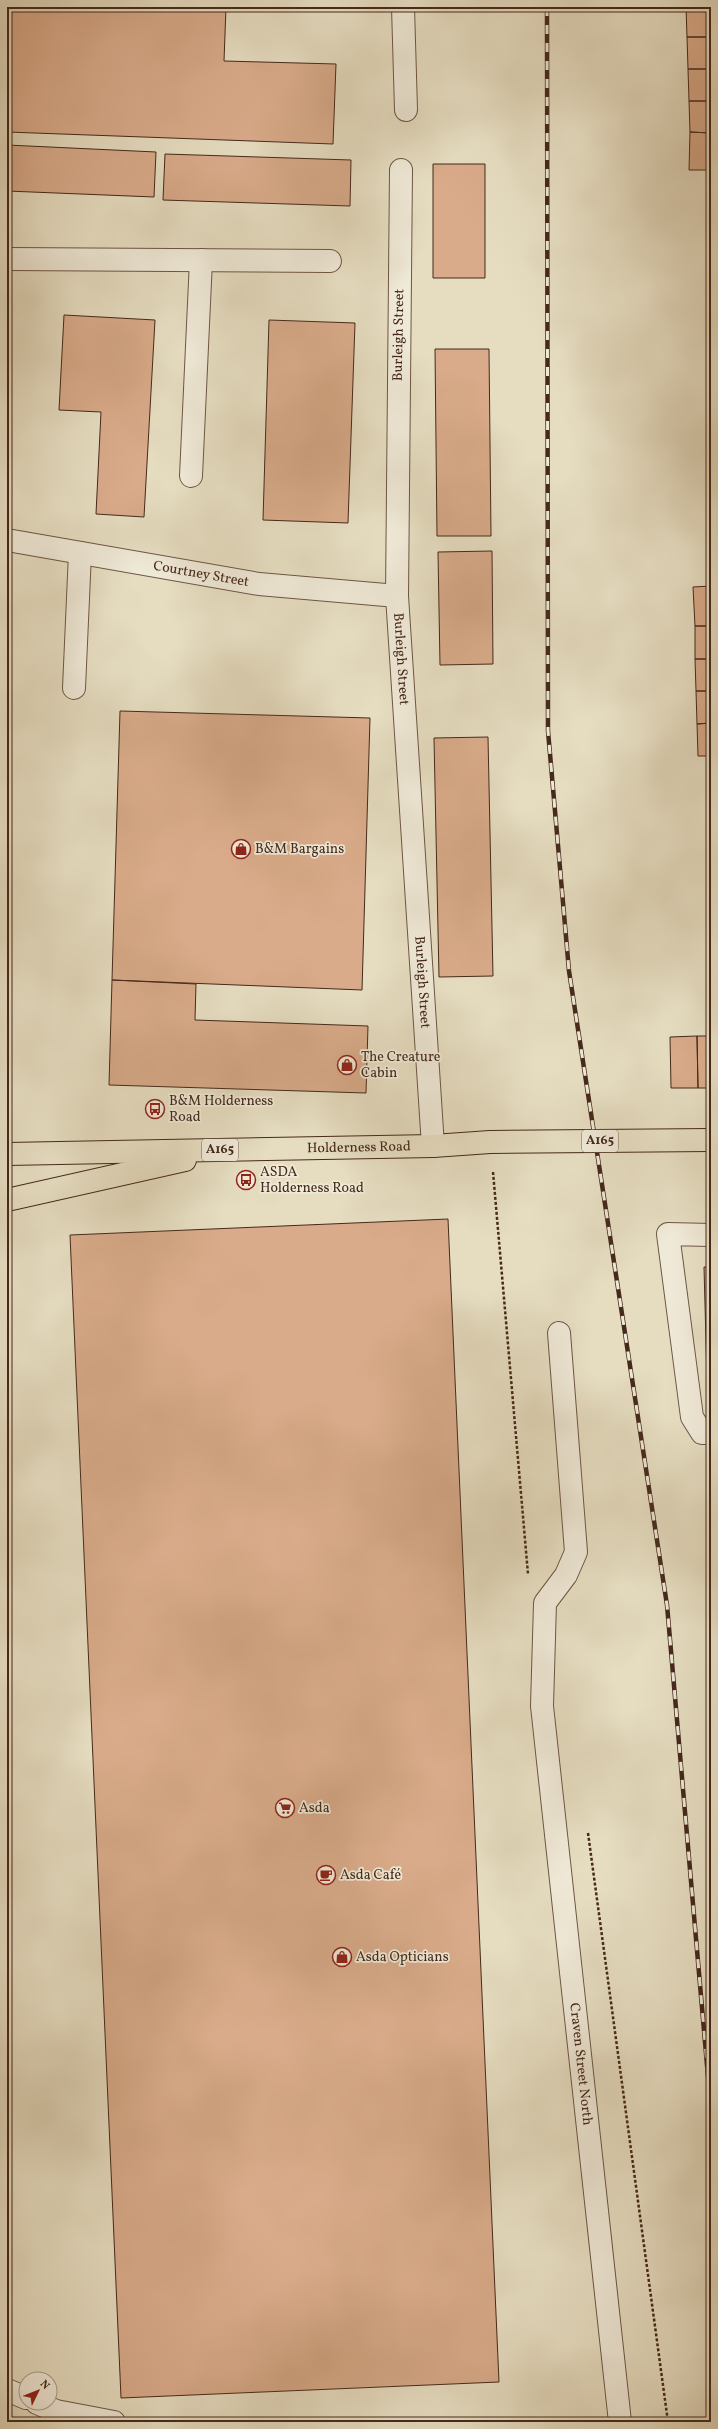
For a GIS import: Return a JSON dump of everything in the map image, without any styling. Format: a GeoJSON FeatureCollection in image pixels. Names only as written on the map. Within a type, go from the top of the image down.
{"type":"FeatureCollection","features":[{"type":"Feature","properties":{"kind":"highway","name":"Holderness Road"},"geometry":{"type":"LineString","coordinates":[[7,1154],[433,1146],[490,1142],[711,1140]]}},
{"type":"Feature","properties":{"kind":"highway"},"geometry":{"type":"LineString","coordinates":[[7,1200],[229,1150]]}},
{"type":"Feature","properties":{"kind":"street"},"geometry":{"type":"LineString","coordinates":[[403,7],[406,110]]}},
{"type":"Feature","properties":{"kind":"street","name":"Burleigh Street"},"geometry":{"type":"LineString","coordinates":[[401,170],[397,596],[433,1146]]}},
{"type":"Feature","properties":{"kind":"street"},"geometry":{"type":"LineString","coordinates":[[7,259],[330,261]]}},
{"type":"Feature","properties":{"kind":"street"},"geometry":{"type":"LineString","coordinates":[[191,476],[201,260]]}},
{"type":"Feature","properties":{"kind":"street","name":"Courtney Street"},"geometry":{"type":"LineString","coordinates":[[7,540],[259,584],[397,596]]}},
{"type":"Feature","properties":{"kind":"street"},"geometry":{"type":"LineString","coordinates":[[74,688],[80,553]]}},
{"type":"Feature","properties":{"kind":"street"},"geometry":{"type":"LineString","coordinates":[[711,1235],[668,1234],[692,1417],[702,1433],[711,1433]]}},
{"type":"Feature","properties":{"kind":"street","name":"Craven Street North"},"geometry":{"type":"LineString","coordinates":[[559,1333],[576,1552],[566,1576],[545,1603],[542,1706],[620,2422]]}},
{"type":"Feature","properties":{"kind":"street"},"geometry":{"type":"LineString","coordinates":[[7,2390],[18,2395]]}},
{"type":"Feature","properties":{"kind":"street"},"geometry":{"type":"LineString","coordinates":[[56,2411],[114,2422]]}},
{"type":"Feature","properties":{"kind":"building"},"geometry":{"type":"Polygon","coordinates":[[[7,7],[226,7],[224,61],[336,64],[333,144],[7,132],[7,7]]]}},
{"type":"Feature","properties":{"kind":"building"},"geometry":{"type":"Polygon","coordinates":[[[686,7],[711,7],[711,37],[687,37],[686,7]]]}},
{"type":"Feature","properties":{"kind":"building"},"geometry":{"type":"Polygon","coordinates":[[[687,37],[711,37],[711,69],[688,69],[687,37]]]}},
{"type":"Feature","properties":{"kind":"building"},"geometry":{"type":"Polygon","coordinates":[[[688,69],[711,69],[711,101],[689,101],[688,69]]]}},
{"type":"Feature","properties":{"kind":"building"},"geometry":{"type":"Polygon","coordinates":[[[689,101],[711,101],[711,133],[690,132],[689,101]]]}},
{"type":"Feature","properties":{"kind":"building"},"geometry":{"type":"Polygon","coordinates":[[[690,132],[711,133],[711,170],[689,170],[690,132]]]}},
{"type":"Feature","properties":{"kind":"building"},"geometry":{"type":"Polygon","coordinates":[[[7,145],[156,152],[154,197],[7,191],[7,145]]]}},
{"type":"Feature","properties":{"kind":"building"},"geometry":{"type":"Polygon","coordinates":[[[165,154],[351,160],[350,206],[163,200],[165,154]]]}},
{"type":"Feature","properties":{"kind":"building"},"geometry":{"type":"Polygon","coordinates":[[[433,164],[485,164],[485,278],[433,278],[433,164]]]}},
{"type":"Feature","properties":{"kind":"building"},"geometry":{"type":"Polygon","coordinates":[[[64,315],[155,320],[144,517],[96,514],[101,412],[59,410],[64,315]]]}},
{"type":"Feature","properties":{"kind":"building"},"geometry":{"type":"Polygon","coordinates":[[[269,320],[355,323],[348,523],[263,520],[269,320]]]}},
{"type":"Feature","properties":{"kind":"building"},"geometry":{"type":"Polygon","coordinates":[[[435,349],[489,349],[491,536],[437,536],[435,349]]]}},
{"type":"Feature","properties":{"kind":"building"},"geometry":{"type":"Polygon","coordinates":[[[492,551],[493,664],[440,665],[438,552],[492,551]]]}},
{"type":"Feature","properties":{"kind":"building"},"geometry":{"type":"Polygon","coordinates":[[[711,586],[711,626],[695,626],[693,587],[711,586]]]}},
{"type":"Feature","properties":{"kind":"building"},"geometry":{"type":"Polygon","coordinates":[[[695,626],[711,626],[711,659],[695,659],[695,626]]]}},
{"type":"Feature","properties":{"kind":"building"},"geometry":{"type":"Polygon","coordinates":[[[695,659],[711,659],[711,691],[696,691],[695,659]]]}},
{"type":"Feature","properties":{"kind":"building"},"geometry":{"type":"Polygon","coordinates":[[[696,691],[711,691],[711,723],[697,724],[696,691]]]}},
{"type":"Feature","properties":{"kind":"building","name":"B&M Bargains"},"geometry":{"type":"Polygon","coordinates":[[[120,711],[370,718],[362,990],[112,980],[120,711]]]}},
{"type":"Feature","properties":{"kind":"building"},"geometry":{"type":"Polygon","coordinates":[[[711,723],[711,756],[698,756],[697,724],[711,723]]]}},
{"type":"Feature","properties":{"kind":"building"},"geometry":{"type":"Polygon","coordinates":[[[488,737],[493,976],[439,977],[434,738],[488,737]]]}},
{"type":"Feature","properties":{"kind":"building"},"geometry":{"type":"Polygon","coordinates":[[[711,758],[711,788],[708,788],[707,759],[711,758]]]}},
{"type":"Feature","properties":{"kind":"building"},"geometry":{"type":"Polygon","coordinates":[[[708,788],[711,788],[711,819],[709,819],[708,788]]]}},
{"type":"Feature","properties":{"kind":"building"},"geometry":{"type":"Polygon","coordinates":[[[112,980],[196,984],[195,1020],[368,1026],[366,1093],[109,1085],[112,980]]]}},
{"type":"Feature","properties":{"kind":"building"},"geometry":{"type":"Polygon","coordinates":[[[697,1036],[698,1088],[671,1088],[670,1037],[697,1036]]]}},
{"type":"Feature","properties":{"kind":"building"},"geometry":{"type":"Polygon","coordinates":[[[697,1036],[711,1036],[711,1088],[698,1088],[697,1036]]]}},
{"type":"Feature","properties":{"kind":"building","name":"Asda"},"geometry":{"type":"Polygon","coordinates":[[[448,1219],[499,2382],[121,2398],[70,1235],[448,1219]]]}},
{"type":"Feature","properties":{"kind":"building"},"geometry":{"type":"Polygon","coordinates":[[[704,1267],[711,1267],[711,1417],[708,1417],[704,1267]]]}},
{"type":"Feature","properties":{"kind":"railway"},"geometry":{"type":"LineString","coordinates":[[547,7],[548,731],[569,971],[667,1605],[711,2111]]}},
{"type":"Feature","properties":{"kind":"place","name":"B&M Bargains"},"geometry":{"type":"Point","coordinates":[241,849]}},
{"type":"Feature","properties":{"kind":"place","name":"The Creature Cabin"},"geometry":{"type":"Point","coordinates":[347,1065]}},
{"type":"Feature","properties":{"kind":"place","name":"B&M Holderness Road"},"geometry":{"type":"Point","coordinates":[155,1109]}},
{"type":"Feature","properties":{"kind":"place","name":"ASDA Holderness Road"},"geometry":{"type":"Point","coordinates":[246,1180]}},
{"type":"Feature","properties":{"kind":"place","name":"Asda"},"geometry":{"type":"Point","coordinates":[285,1808]}},
{"type":"Feature","properties":{"kind":"place","name":"Asda Café"},"geometry":{"type":"Point","coordinates":[326,1875]}},
{"type":"Feature","properties":{"kind":"place","name":"Asda Opticians"},"geometry":{"type":"Point","coordinates":[342,1957]}}]}
